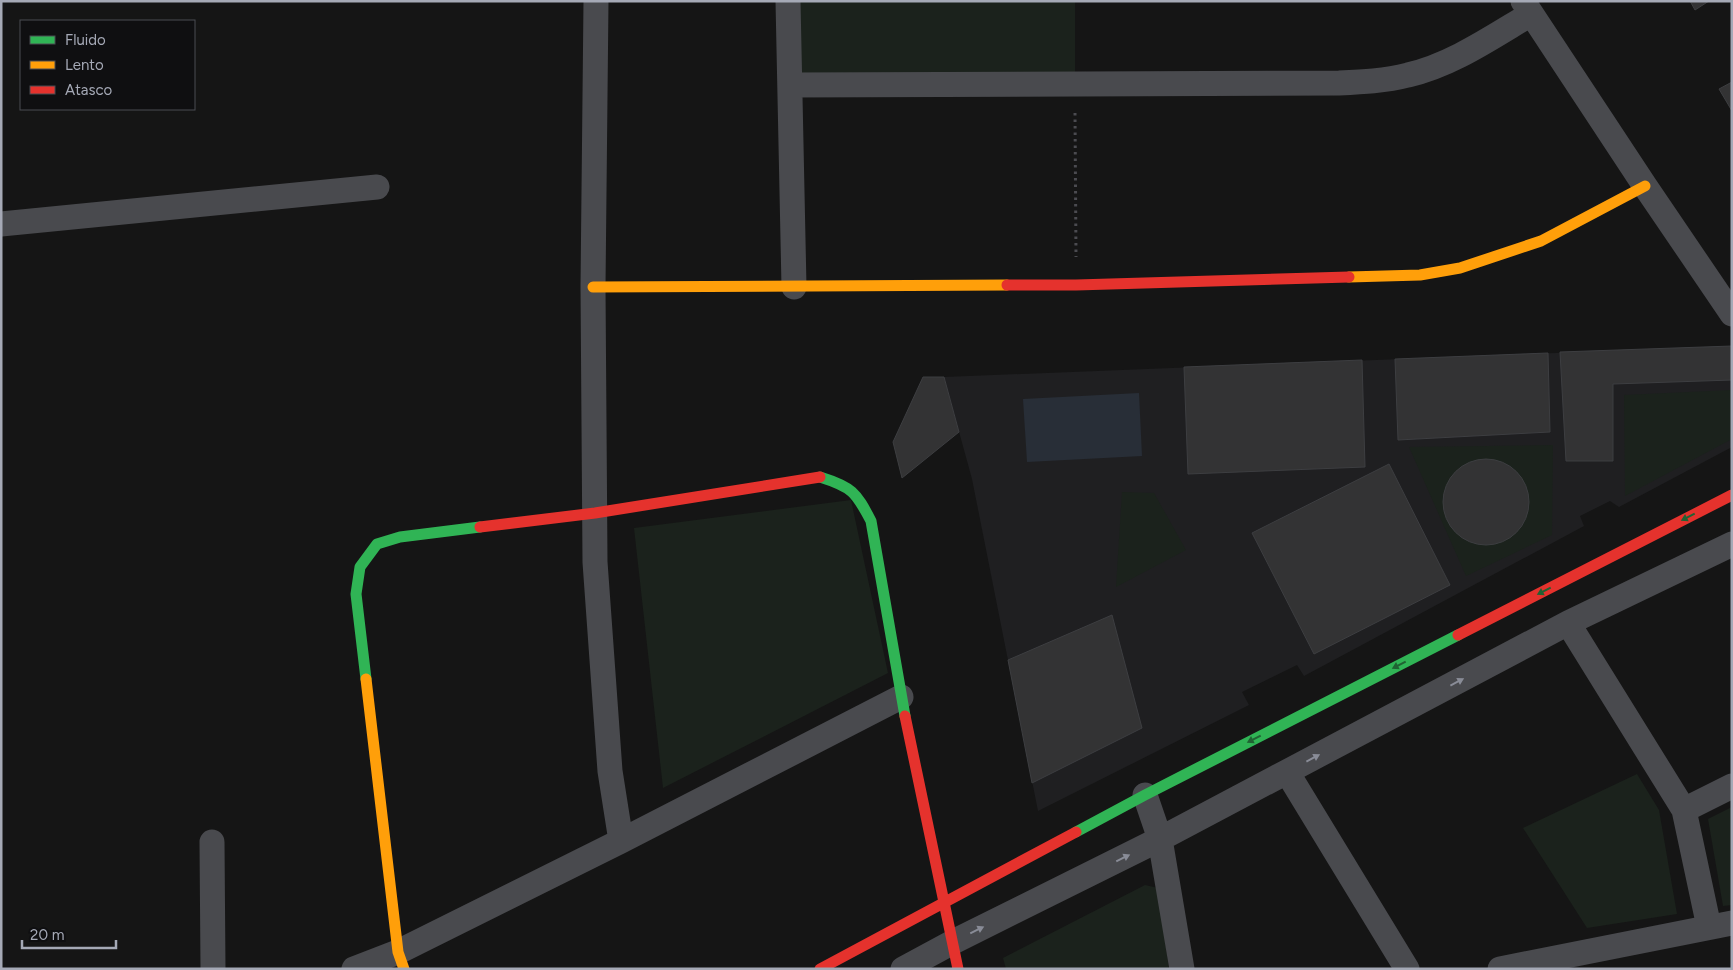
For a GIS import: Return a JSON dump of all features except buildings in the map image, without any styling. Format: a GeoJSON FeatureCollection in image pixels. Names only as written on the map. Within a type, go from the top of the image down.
{"type":"FeatureCollection","features":[{"type":"Feature","properties":{"kind":"street"},"geometry":{"type":"LineString","coordinates":[[596,1],[593,287],[594,562],[610,771],[621,842]]}},
{"type":"Feature","properties":{"kind":"street"},"geometry":{"type":"LineString","coordinates":[[788,1],[794,287]]}},
{"type":"Feature","properties":{"kind":"street"},"geometry":{"type":"LineString","coordinates":[[790,86],[1372,82],[1409,75],[1441,64],[1527,8],[1732,314]]}},
{"type":"Feature","properties":{"kind":"street"},"geometry":{"type":"LineString","coordinates":[[593,287],[1076,285],[1420,276],[1460,268],[1541,241],[1645,186]]}},
{"type":"Feature","properties":{"kind":"street"},"geometry":{"type":"LineString","coordinates":[[1,224],[377,187]]}},
{"type":"Feature","properties":{"kind":"street"},"geometry":{"type":"LineString","coordinates":[[401,961],[356,594],[360,567],[377,544],[400,537],[595,513],[818,476],[842,484],[859,498],[870,521],[901,697],[958,969]]}},
{"type":"Feature","properties":{"kind":"street"},"geometry":{"type":"LineString","coordinates":[[820,969],[1145,795],[1732,495]]}},
{"type":"Feature","properties":{"kind":"street"},"geometry":{"type":"LineString","coordinates":[[903,969],[952,942],[1160,840],[1568,623],[1732,544]]}},
{"type":"Feature","properties":{"kind":"street"},"geometry":{"type":"LineString","coordinates":[[1500,969],[1720,925],[1684,810],[1568,623]]}},
{"type":"Feature","properties":{"kind":"street"},"geometry":{"type":"LineString","coordinates":[[354,969],[401,961],[621,842],[901,697]]}},
{"type":"Feature","properties":{"kind":"street"},"geometry":{"type":"LineString","coordinates":[[1287,772],[1407,969]]}},
{"type":"Feature","properties":{"kind":"street"},"geometry":{"type":"LineString","coordinates":[[1684,810],[1732,786]]}},
{"type":"Feature","properties":{"kind":"street"},"geometry":{"type":"LineString","coordinates":[[1145,795],[1160,840],[1182,969]]}},
{"type":"Feature","properties":{"kind":"street"},"geometry":{"type":"LineString","coordinates":[[212,842],[214,969]]}},
{"type":"Feature","properties":{"kind":"path"},"geometry":{"type":"LineString","coordinates":[[1074,85],[1076,285]]}},
{"type":"Feature","properties":{"kind":"shaded area"},"geometry":{"type":"Polygon","coordinates":[[[800,1],[1075,1],[1075,74],[801,77],[800,1]]]}},
{"type":"Feature","properties":{"kind":"shaded area"},"geometry":{"type":"Polygon","coordinates":[[[1732,346],[1732,447],[1619,507],[1610,501],[1580,516],[1584,526],[1304,676],[1297,665],[1242,692],[1249,705],[1038,811],[972,479],[944,377],[1732,346]]]}},
{"type":"Feature","properties":{"kind":"shaded area"},"geometry":{"type":"Polygon","coordinates":[[[1732,390],[1732,439],[1625,496],[1624,395],[1732,390]]]}},
{"type":"Feature","properties":{"kind":"shaded area"},"geometry":{"type":"Polygon","coordinates":[[[1139,393],[1142,456],[1027,462],[1023,399],[1139,393]]]}},
{"type":"Feature","properties":{"kind":"shaded area"},"geometry":{"type":"Polygon","coordinates":[[[1553,445],[1552,535],[1466,576],[1409,447],[1553,445]]]}},
{"type":"Feature","properties":{"kind":"shaded area"},"geometry":{"type":"Polygon","coordinates":[[[1122,492],[1154,493],[1186,550],[1116,587],[1122,492]]]}},
{"type":"Feature","properties":{"kind":"shaded area"},"geometry":{"type":"Polygon","coordinates":[[[851,500],[888,673],[663,788],[634,528],[851,500]]]}},
{"type":"Feature","properties":{"kind":"shaded area"},"geometry":{"type":"Polygon","coordinates":[[[1637,774],[1659,810],[1677,914],[1587,928],[1523,828],[1637,774]]]}},
{"type":"Feature","properties":{"kind":"shaded area"},"geometry":{"type":"Polygon","coordinates":[[[1732,807],[1732,905],[1723,906],[1708,819],[1732,807]]]}},
{"type":"Feature","properties":{"kind":"shaded area"},"geometry":{"type":"Polygon","coordinates":[[[1145,885],[1158,888],[1169,969],[1006,969],[1003,958],[1145,885]]]}},
{"type":"Feature","properties":{"kind":"traffic: fast"},"geometry":{"type":"LineString","coordinates":[[820,477],[839,484],[852,492],[871,521],[905,716]]}},
{"type":"Feature","properties":{"kind":"traffic: fast"},"geometry":{"type":"LineString","coordinates":[[366,679],[356,594],[360,567],[377,544],[400,537],[480,527]]}},
{"type":"Feature","properties":{"kind":"traffic: fast"},"geometry":{"type":"LineString","coordinates":[[1076,832],[1458,635]]}},
{"type":"Feature","properties":{"kind":"traffic: slow"},"geometry":{"type":"LineString","coordinates":[[1349,277],[1420,275],[1460,268],[1541,241],[1645,186]]}},
{"type":"Feature","properties":{"kind":"traffic: slow"},"geometry":{"type":"LineString","coordinates":[[593,287],[1007,285]]}},
{"type":"Feature","properties":{"kind":"traffic: slow"},"geometry":{"type":"LineString","coordinates":[[366,679],[398,952],[404,969]]}},
{"type":"Feature","properties":{"kind":"traffic: jam"},"geometry":{"type":"LineString","coordinates":[[1007,285],[1076,285],[1349,277]]}},
{"type":"Feature","properties":{"kind":"traffic: jam"},"geometry":{"type":"LineString","coordinates":[[480,527],[595,513],[820,477]]}},
{"type":"Feature","properties":{"kind":"traffic: jam"},"geometry":{"type":"LineString","coordinates":[[1458,635],[1732,495]]}},
{"type":"Feature","properties":{"kind":"traffic: jam"},"geometry":{"type":"LineString","coordinates":[[905,716],[958,969]]}},
{"type":"Feature","properties":{"kind":"traffic: jam"},"geometry":{"type":"LineString","coordinates":[[820,969],[1076,832]]}}]}
